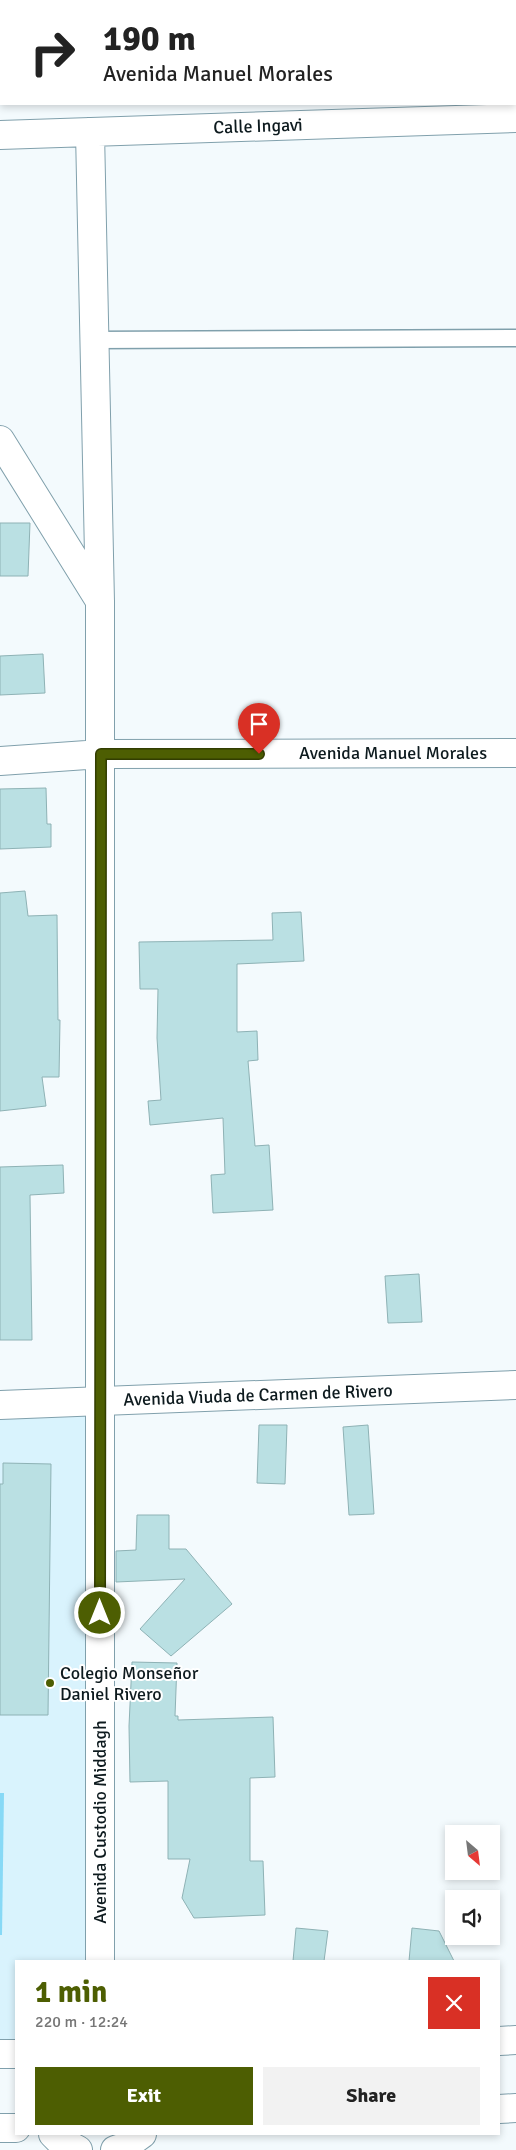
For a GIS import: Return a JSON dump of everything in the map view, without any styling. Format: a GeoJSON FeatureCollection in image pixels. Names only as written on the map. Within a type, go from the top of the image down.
{"type":"FeatureCollection","features":[{"type":"Feature","properties":{"kind":"street","name":"Calle Ingavi"},"geometry":{"type":"LineString","coordinates":[[0,135],[516,118]]}},
{"type":"Feature","properties":{"kind":"street","name":"Avenida Custodio Middagh"},"geometry":{"type":"LineString","coordinates":[[90,132],[100,602],[101,754],[100,1960]]}},
{"type":"Feature","properties":{"kind":"street"},"geometry":{"type":"LineString","coordinates":[[0,440],[100,602]]}},
{"type":"Feature","properties":{"kind":"street","name":"Avenida Manuel Morales"},"geometry":{"type":"LineString","coordinates":[[0,761],[101,754],[516,753]]}},
{"type":"Feature","properties":{"kind":"street","name":"Avenida Viuda de Carmen de Rivero"},"geometry":{"type":"LineString","coordinates":[[0,1405],[516,1384]]}},
{"type":"Feature","properties":{"kind":"street"},"geometry":{"type":"LineString","coordinates":[[500,2041],[516,2040]]}},
{"type":"Feature","properties":{"kind":"street"},"geometry":{"type":"LineString","coordinates":[[0,2054],[15,2054]]}},
{"type":"Feature","properties":{"kind":"street"},"geometry":{"type":"LineString","coordinates":[[500,2109],[516,2108]]}},
{"type":"Feature","properties":{"kind":"street"},"geometry":{"type":"LineString","coordinates":[[0,2128],[15,2128]]}},
{"type":"Feature","properties":{"kind":"street"},"geometry":{"type":"LineString","coordinates":[[54,2135],[59,2140],[78,2150]]}},
{"type":"Feature","properties":{"kind":"street"},"geometry":{"type":"LineString","coordinates":[[116,2150],[124,2147],[141,2135]]}},
{"type":"Feature","properties":{"kind":"lane"},"geometry":{"type":"LineString","coordinates":[[94,340],[516,338]]}},
{"type":"Feature","properties":{"kind":"shaded area","name":"Colegio Monseñor Daniel Rivero"},"geometry":{"type":"Polygon","coordinates":[[[100,1401],[100,1960],[15,1960],[15,2054],[0,2054],[0,1405],[100,1401]]]}},
{"type":"Feature","properties":{"kind":"shaded area"},"geometry":{"type":"Polygon","coordinates":[[[0,1793],[4,1793],[2,1935],[0,1935],[0,1793]]]}},
{"type":"Feature","properties":{"kind":"building"},"geometry":{"type":"Polygon","coordinates":[[[0,523],[30,523],[28,576],[0,576],[0,523]]]}},
{"type":"Feature","properties":{"kind":"building"},"geometry":{"type":"Polygon","coordinates":[[[43,654],[45,693],[0,695],[0,656],[43,654]]]}},
{"type":"Feature","properties":{"kind":"building"},"geometry":{"type":"Polygon","coordinates":[[[46,788],[47,824],[51,824],[51,847],[0,849],[0,789],[46,788]]]}},
{"type":"Feature","properties":{"kind":"building"},"geometry":{"type":"Polygon","coordinates":[[[25,891],[28,916],[57,915],[58,1020],[60,1020],[59,1077],[42,1077],[46,1106],[0,1111],[0,893],[25,891]]]}},
{"type":"Feature","properties":{"kind":"building"},"geometry":{"type":"Polygon","coordinates":[[[301,912],[304,961],[237,964],[237,1032],[257,1031],[258,1060],[248,1061],[255,1146],[269,1145],[273,1210],[213,1213],[211,1175],[225,1174],[223,1118],[150,1125],[148,1101],[161,1100],[157,1038],[158,989],[140,989],[139,942],[273,940],[272,913],[301,912]]]}},
{"type":"Feature","properties":{"kind":"building"},"geometry":{"type":"Polygon","coordinates":[[[63,1165],[64,1193],[30,1195],[32,1340],[0,1340],[0,1167],[63,1165]]]}},
{"type":"Feature","properties":{"kind":"building"},"geometry":{"type":"Polygon","coordinates":[[[419,1274],[422,1322],[388,1323],[385,1276],[419,1274]]]}},
{"type":"Feature","properties":{"kind":"building"},"geometry":{"type":"Polygon","coordinates":[[[259,1425],[287,1425],[285,1484],[257,1483],[259,1425]]]}},
{"type":"Feature","properties":{"kind":"building"},"geometry":{"type":"Polygon","coordinates":[[[368,1425],[374,1514],[349,1515],[343,1427],[368,1425]]]}},
{"type":"Feature","properties":{"kind":"building"},"geometry":{"type":"Polygon","coordinates":[[[3,1463],[51,1464],[48,1715],[0,1715],[0,1484],[3,1484],[3,1463]]]}},
{"type":"Feature","properties":{"kind":"building"},"geometry":{"type":"Polygon","coordinates":[[[137,1515],[169,1515],[169,1549],[186,1549],[232,1604],[171,1656],[140,1629],[185,1579],[116,1582],[116,1551],[136,1550],[137,1515]]]}},
{"type":"Feature","properties":{"kind":"building"},"geometry":{"type":"Polygon","coordinates":[[[132,1662],[177,1663],[175,1716],[178,1716],[178,1720],[273,1717],[275,1777],[250,1778],[250,1861],[263,1861],[265,1915],[194,1918],[182,1898],[190,1859],[168,1859],[168,1781],[130,1782],[129,1726],[132,1662]]]}},
{"type":"Feature","properties":{"kind":"building"},"geometry":{"type":"Polygon","coordinates":[[[296,1928],[328,1931],[324,1960],[293,1960],[296,1928]]]}},
{"type":"Feature","properties":{"kind":"building"},"geometry":{"type":"Polygon","coordinates":[[[412,1928],[439,1931],[454,1960],[409,1960],[412,1928]]]}},
{"type":"Feature","properties":{"kind":"place","name":"Colegio Monseñor Daniel Rivero"},"geometry":{"type":"Point","coordinates":[50,1683]}},
{"type":"Feature","properties":{"kind":"route"},"geometry":{"type":"LineString","coordinates":[[100,1613],[101,754],[259,754]]}}]}
